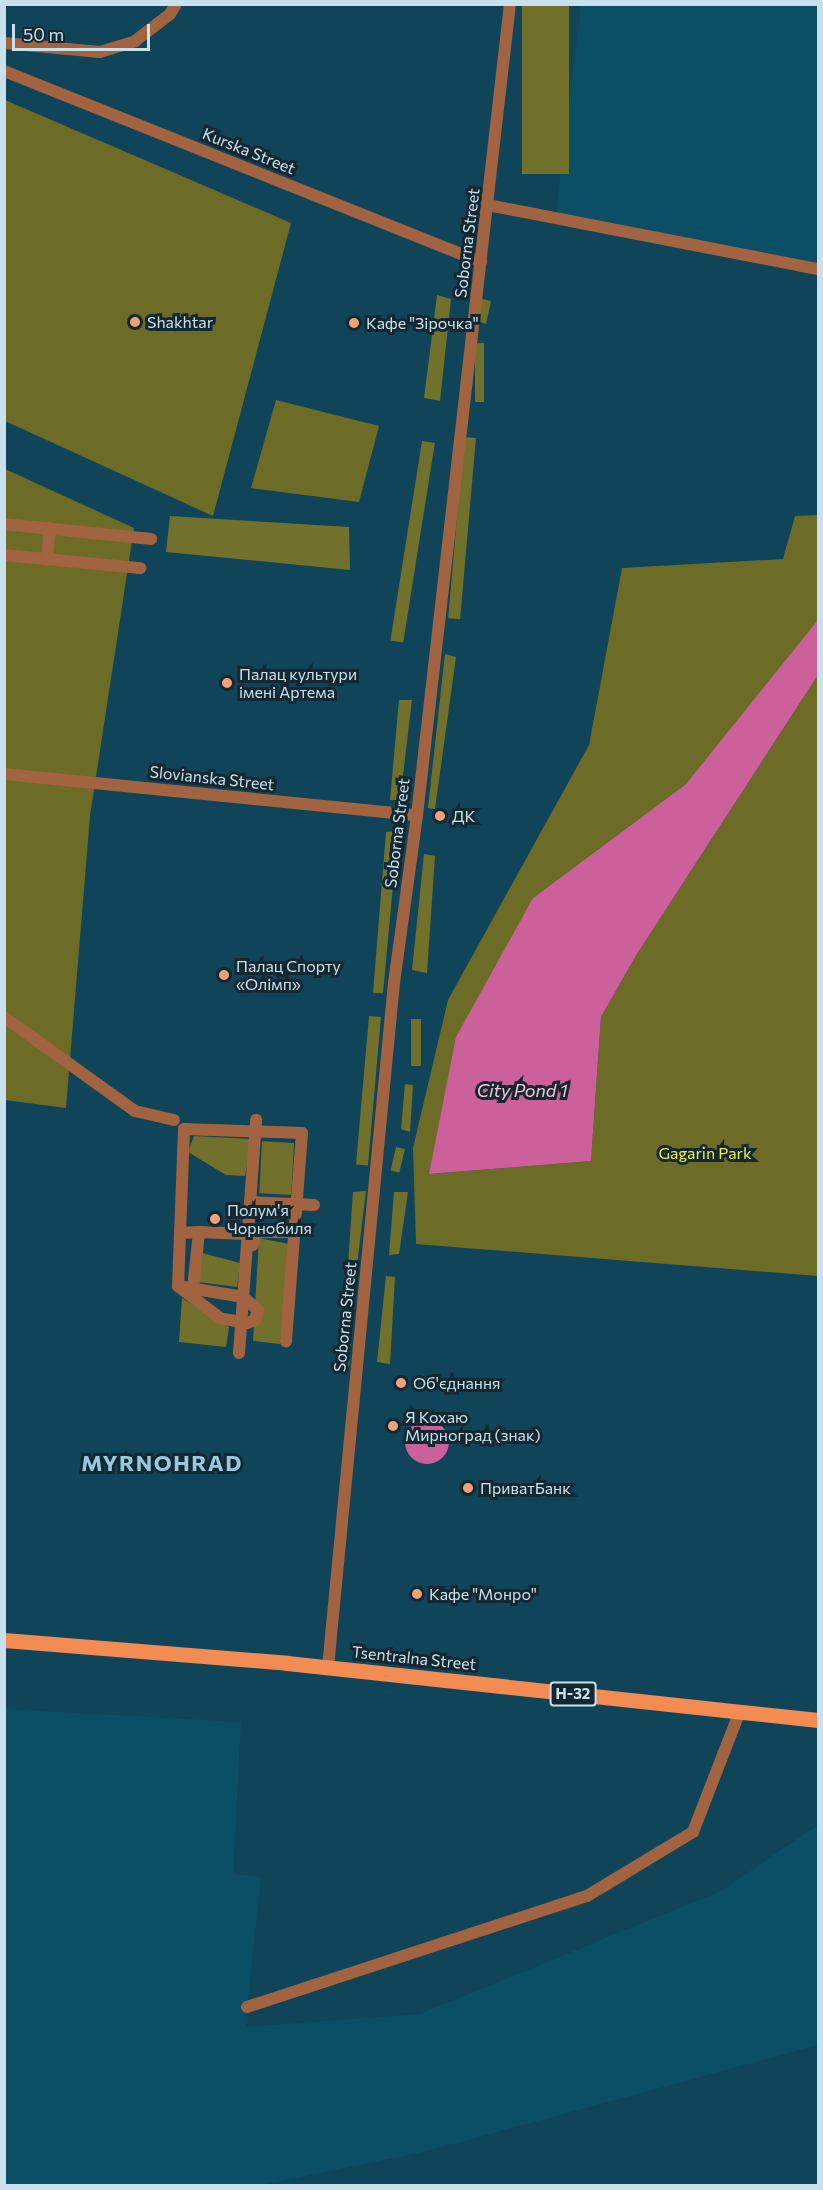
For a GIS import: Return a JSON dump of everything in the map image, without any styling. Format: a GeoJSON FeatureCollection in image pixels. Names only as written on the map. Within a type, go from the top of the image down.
{"type":"FeatureCollection","features":[{"type":"Feature","properties":{"kind":"main road","name":"Tsentralna Street"},"geometry":{"type":"LineString","coordinates":[[4,1640],[328,1667],[819,1720]]}},
{"type":"Feature","properties":{"kind":"street"},"geometry":{"type":"LineString","coordinates":[[4,43],[100,52],[135,41],[170,14],[176,4]]}},
{"type":"Feature","properties":{"kind":"street","name":"Soborna Street"},"geometry":{"type":"LineString","coordinates":[[328,1667],[393,983],[417,815],[510,4]]}},
{"type":"Feature","properties":{"kind":"street","name":"Kurska Street"},"geometry":{"type":"LineString","coordinates":[[4,71],[481,262]]}},
{"type":"Feature","properties":{"kind":"street"},"geometry":{"type":"LineString","coordinates":[[488,205],[819,269]]}},
{"type":"Feature","properties":{"kind":"street"},"geometry":{"type":"LineString","coordinates":[[4,524],[151,539]]}},
{"type":"Feature","properties":{"kind":"street"},"geometry":{"type":"LineString","coordinates":[[47,560],[50,528]]}},
{"type":"Feature","properties":{"kind":"street"},"geometry":{"type":"LineString","coordinates":[[4,555],[140,568]]}},
{"type":"Feature","properties":{"kind":"street","name":"Slovianska Street"},"geometry":{"type":"LineString","coordinates":[[4,774],[417,815]]}},
{"type":"Feature","properties":{"kind":"street"},"geometry":{"type":"LineString","coordinates":[[4,1017],[135,1111],[174,1120]]}},
{"type":"Feature","properties":{"kind":"street"},"geometry":{"type":"LineString","coordinates":[[239,1353],[256,1120]]}},
{"type":"Feature","properties":{"kind":"street"},"geometry":{"type":"LineString","coordinates":[[178,1286],[184,1129],[302,1133],[286,1341]]}},
{"type":"Feature","properties":{"kind":"street"},"geometry":{"type":"LineString","coordinates":[[250,1202],[314,1205]]}},
{"type":"Feature","properties":{"kind":"street"},"geometry":{"type":"LineString","coordinates":[[194,1288],[199,1232]]}},
{"type":"Feature","properties":{"kind":"street"},"geometry":{"type":"LineString","coordinates":[[245,1269],[252,1264],[254,1232],[297,1232]]}},
{"type":"Feature","properties":{"kind":"street"},"geometry":{"type":"LineString","coordinates":[[180,1233],[247,1234]]}},
{"type":"Feature","properties":{"kind":"street"},"geometry":{"type":"LineString","coordinates":[[178,1286],[243,1297],[254,1302],[258,1310],[255,1320],[247,1323],[220,1318],[178,1286]]}},
{"type":"Feature","properties":{"kind":"street"},"geometry":{"type":"LineString","coordinates":[[248,2007],[597,1890],[693,1832],[740,1712]]}},
{"type":"Feature","properties":{"kind":"shaded area"},"geometry":{"type":"Polygon","coordinates":[[[522,5],[569,5],[569,174],[522,174],[522,5]]]}},
{"type":"Feature","properties":{"kind":"shaded area"},"geometry":{"type":"Polygon","coordinates":[[[581,5],[818,5],[818,264],[556,213],[581,5]]]}},
{"type":"Feature","properties":{"kind":"shaded area"},"geometry":{"type":"Polygon","coordinates":[[[437,295],[451,299],[440,401],[424,398],[437,295]]]}},
{"type":"Feature","properties":{"kind":"shaded area"},"geometry":{"type":"Polygon","coordinates":[[[479,298],[491,301],[486,324],[478,321],[479,298]]]}},
{"type":"Feature","properties":{"kind":"shaded area"},"geometry":{"type":"Polygon","coordinates":[[[475,343],[484,343],[484,402],[475,402],[475,343]]]}},
{"type":"Feature","properties":{"kind":"shaded area"},"geometry":{"type":"Polygon","coordinates":[[[464,437],[476,438],[460,619],[448,618],[464,437]]]}},
{"type":"Feature","properties":{"kind":"shaded area"},"geometry":{"type":"Polygon","coordinates":[[[422,441],[435,443],[403,643],[390,641],[422,441]]]}},
{"type":"Feature","properties":{"kind":"shaded area"},"geometry":{"type":"Polygon","coordinates":[[[170,516],[349,527],[350,570],[166,552],[170,516]]]}},
{"type":"Feature","properties":{"kind":"shaded area"},"geometry":{"type":"Polygon","coordinates":[[[445,654],[456,657],[435,809],[428,808],[445,654]]]}},
{"type":"Feature","properties":{"kind":"shaded area"},"geometry":{"type":"Polygon","coordinates":[[[399,700],[412,700],[400,800],[390,800],[399,700]]]}},
{"type":"Feature","properties":{"kind":"shaded area"},"geometry":{"type":"Polygon","coordinates":[[[398,831],[383,993],[373,993],[386,832],[398,831]]]}},
{"type":"Feature","properties":{"kind":"shaded area"},"geometry":{"type":"Polygon","coordinates":[[[424,854],[435,856],[427,973],[412,970],[424,854]]]}},
{"type":"Feature","properties":{"kind":"shaded area"},"geometry":{"type":"Polygon","coordinates":[[[369,1016],[381,1017],[368,1165],[356,1164],[369,1016]]]}},
{"type":"Feature","properties":{"kind":"shaded area"},"geometry":{"type":"Polygon","coordinates":[[[411,1019],[421,1019],[421,1066],[411,1066],[411,1019]]]}},
{"type":"Feature","properties":{"kind":"shaded area"},"geometry":{"type":"Polygon","coordinates":[[[405,1084],[413,1085],[410,1132],[401,1129],[405,1084]]]}},
{"type":"Feature","properties":{"kind":"shaded area"},"geometry":{"type":"Polygon","coordinates":[[[194,1136],[252,1139],[245,1176],[226,1175],[188,1152],[194,1136]]]}},
{"type":"Feature","properties":{"kind":"shaded area"},"geometry":{"type":"Polygon","coordinates":[[[262,1141],[294,1143],[291,1195],[259,1193],[262,1141]]]}},
{"type":"Feature","properties":{"kind":"shaded area"},"geometry":{"type":"Polygon","coordinates":[[[396,1147],[405,1149],[399,1172],[391,1170],[396,1147]]]}},
{"type":"Feature","properties":{"kind":"shaded area"},"geometry":{"type":"Polygon","coordinates":[[[366,1191],[357,1265],[348,1264],[353,1192],[366,1191]]]}},
{"type":"Feature","properties":{"kind":"shaded area"},"geometry":{"type":"Polygon","coordinates":[[[394,1192],[408,1192],[399,1254],[389,1255],[394,1192]]]}},
{"type":"Feature","properties":{"kind":"shaded area"},"geometry":{"type":"Polygon","coordinates":[[[259,1238],[289,1244],[280,1344],[253,1341],[259,1238]]]}},
{"type":"Feature","properties":{"kind":"shaded area"},"geometry":{"type":"Polygon","coordinates":[[[202,1253],[240,1263],[237,1287],[198,1282],[202,1253]]]}},
{"type":"Feature","properties":{"kind":"shaded area"},"geometry":{"type":"Polygon","coordinates":[[[345,1275],[355,1275],[349,1368],[336,1366],[345,1275]]]}},
{"type":"Feature","properties":{"kind":"shaded area"},"geometry":{"type":"Polygon","coordinates":[[[386,1276],[395,1277],[390,1364],[377,1362],[386,1276]]]}},
{"type":"Feature","properties":{"kind":"shaded area"},"geometry":{"type":"Polygon","coordinates":[[[182,1298],[229,1327],[226,1347],[179,1342],[182,1298]]]}},
{"type":"Feature","properties":{"kind":"shaded area"},"geometry":{"type":"Polygon","coordinates":[[[4,1709],[241,1722],[233,1874],[261,1877],[245,2027],[420,2014],[721,1891],[818,1825],[818,2045],[423,2152],[261,2185],[5,2185],[4,1709]]]}},
{"type":"Feature","properties":{"kind":"green space","name":"Shakhtar"},"geometry":{"type":"Polygon","coordinates":[[[5,100],[291,223],[213,516],[5,421],[5,100]]]}},
{"type":"Feature","properties":{"kind":"green space"},"geometry":{"type":"Polygon","coordinates":[[[276,400],[379,426],[359,502],[251,488],[276,400]]]}},
{"type":"Feature","properties":{"kind":"green space"},"geometry":{"type":"Polygon","coordinates":[[[5,469],[134,528],[90,816],[66,1108],[5,1100],[5,469]]]}},
{"type":"Feature","properties":{"kind":"green space","name":"Gagarin Park"},"geometry":{"type":"Polygon","coordinates":[[[818,494],[817,625],[686,784],[533,898],[430,1174],[591,1161],[601,1017],[637,954],[818,675],[818,1276],[416,1244],[413,1148],[448,1000],[589,745],[622,568],[783,559],[795,516],[817,515],[818,494]]]}},
{"type":"Feature","properties":{"kind":"water","name":"City Pond 1"},"geometry":{"type":"Polygon","coordinates":[[[818,620],[818,675],[637,954],[601,1017],[591,1161],[429,1174],[456,1037],[533,898],[686,784],[818,620]]]}},
{"type":"Feature","properties":{"kind":"water"},"geometry":{"type":"Polygon","coordinates":[[[427,1420],[443,1426],[449,1442],[443,1458],[427,1464],[411,1458],[405,1442],[411,1426],[427,1420]]]}},
{"type":"Feature","properties":{"kind":"place","name":"Shakhtar"},"geometry":{"type":"Point","coordinates":[135,322]}},
{"type":"Feature","properties":{"kind":"place","name":"Кафе \"Зірочка\""},"geometry":{"type":"Point","coordinates":[354,323]}},
{"type":"Feature","properties":{"kind":"place","name":"Палац культури імені Артема"},"geometry":{"type":"Point","coordinates":[227,683]}},
{"type":"Feature","properties":{"kind":"place","name":"ДК"},"geometry":{"type":"Point","coordinates":[440,816]}},
{"type":"Feature","properties":{"kind":"place","name":"Палац Спорту «Олімп»"},"geometry":{"type":"Point","coordinates":[224,975]}},
{"type":"Feature","properties":{"kind":"place","name":"Полум'я Чорнобиля"},"geometry":{"type":"Point","coordinates":[215,1219]}},
{"type":"Feature","properties":{"kind":"place","name":"Об'єднання"},"geometry":{"type":"Point","coordinates":[401,1383]}},
{"type":"Feature","properties":{"kind":"place","name":"Я Кохаю Мирноград (знак)"},"geometry":{"type":"Point","coordinates":[393,1426]}},
{"type":"Feature","properties":{"kind":"place","name":"ПриватБанк"},"geometry":{"type":"Point","coordinates":[468,1488]}},
{"type":"Feature","properties":{"kind":"place","name":"Кафе \"Монро\""},"geometry":{"type":"Point","coordinates":[417,1594]}},
{"type":"Feature","properties":{"kind":"district","name":"MYRNOHRAD"},"geometry":{"type":"Point","coordinates":[162,1463]}}]}
